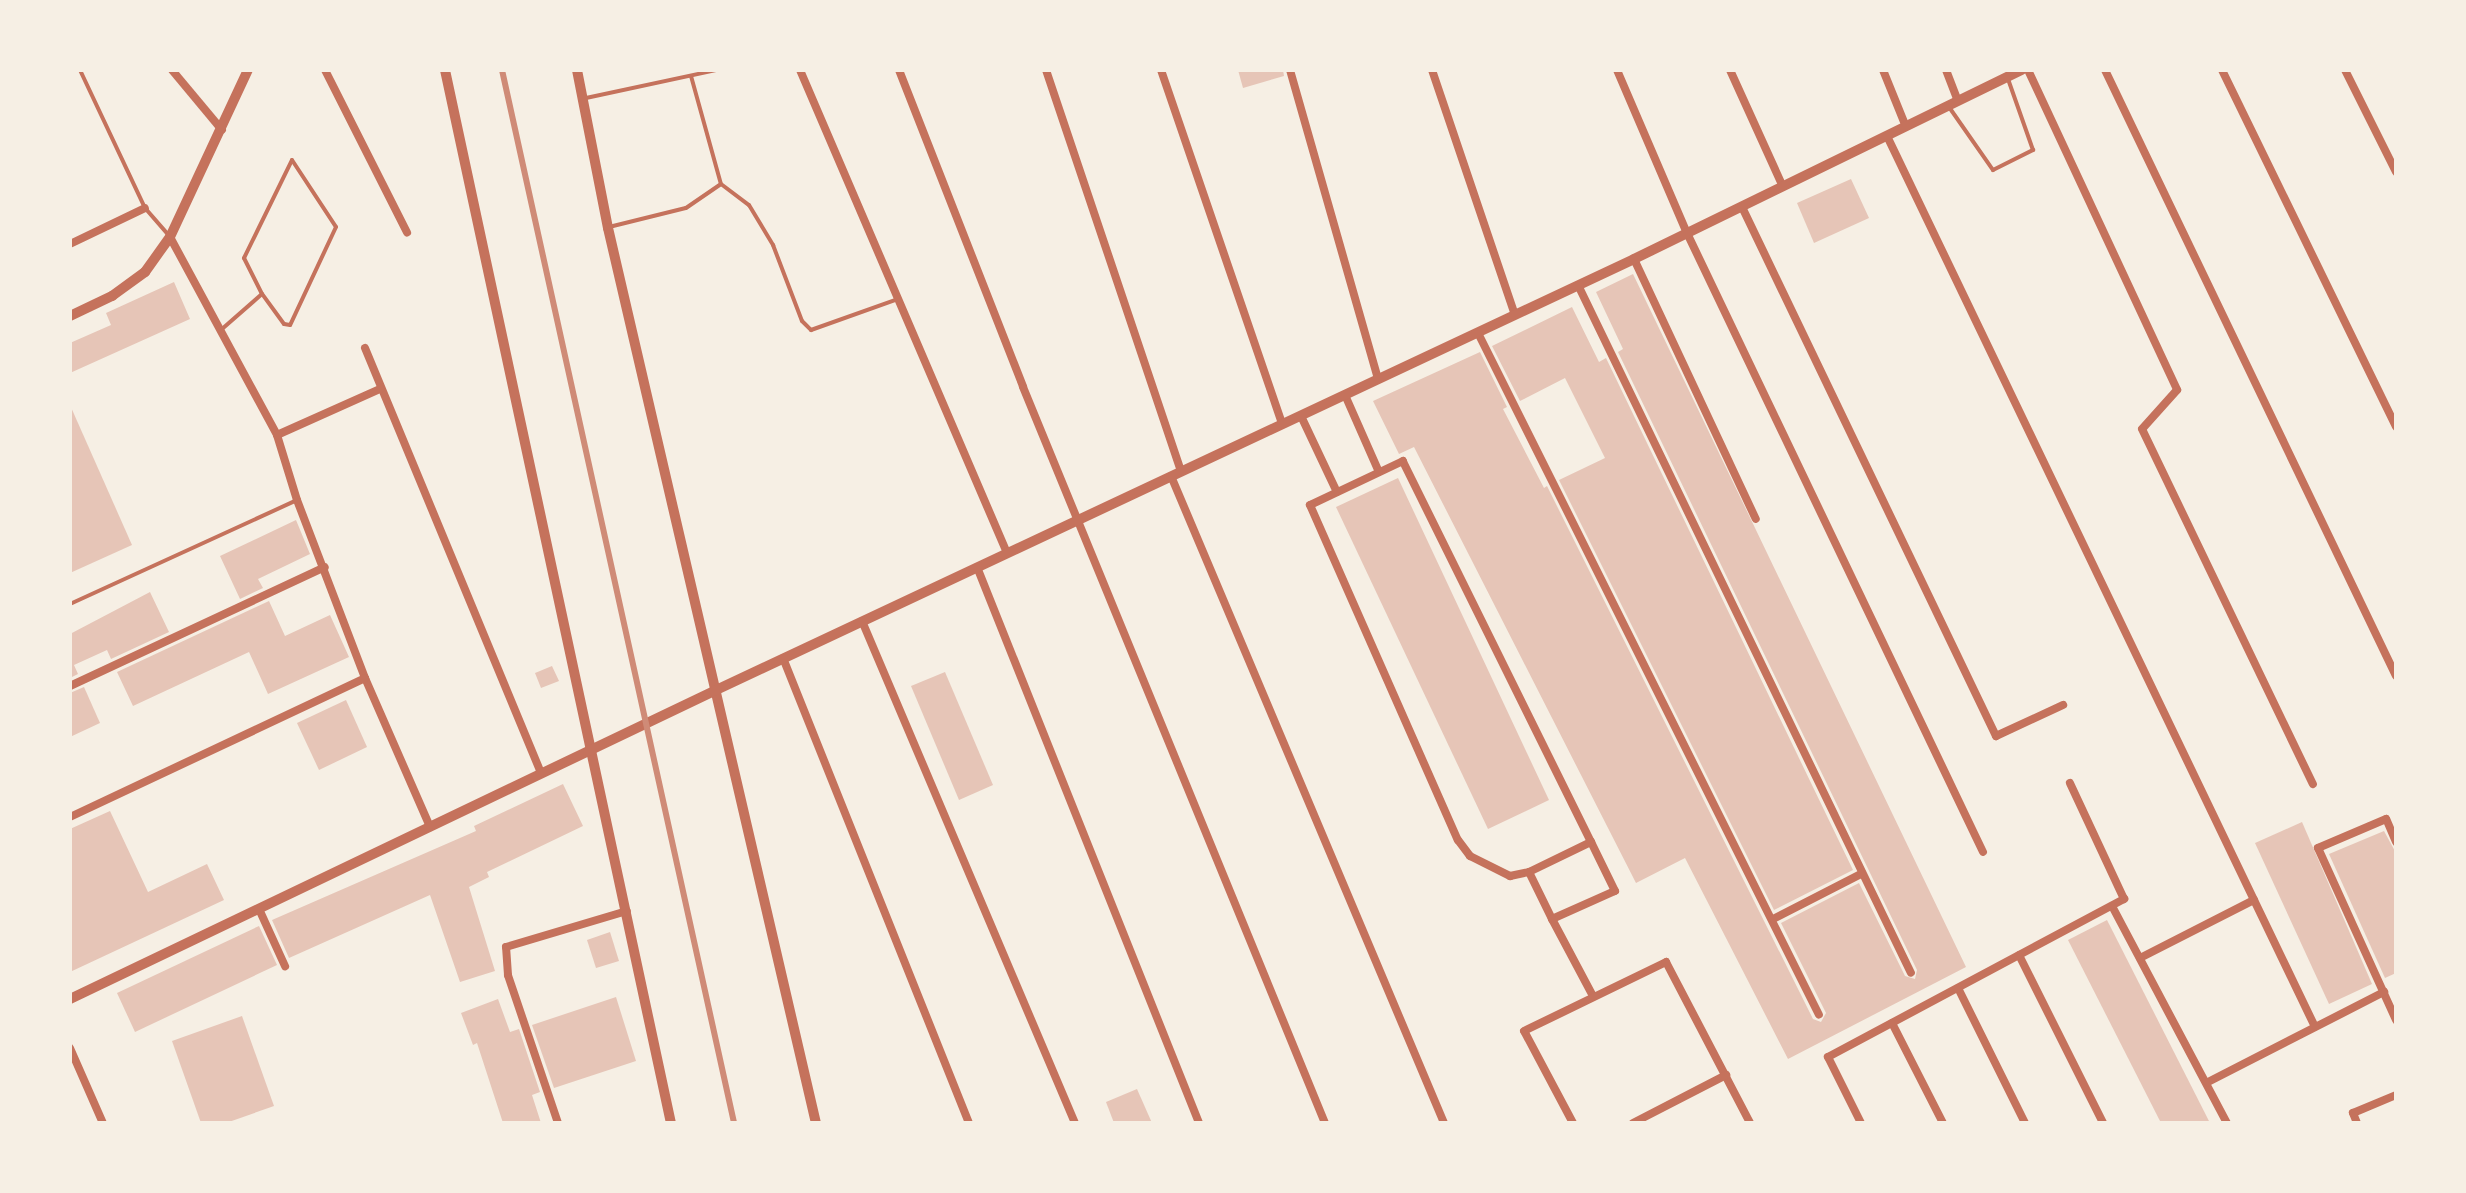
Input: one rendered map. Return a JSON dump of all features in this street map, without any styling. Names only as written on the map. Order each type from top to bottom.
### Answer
[{"type":"street","points":[[172,70],[222,130]]},
{"type":"street","points":[[70,316],[112,296],[145,272],[170,237],[248,70]]},
{"type":"street","points":[[325,70],[407,232]]},
{"type":"street","points":[[445,70],[671,1123]]},
{"type":"street","points":[[577,70],[608,228],[816,1123]]},
{"type":"street","points":[[800,70],[1007,553]]},
{"type":"street","points":[[899,70],[1078,520],[1325,1123]]},
{"type":"street","points":[[1046,70],[1176,474],[1444,1123]]},
{"type":"street","points":[[1161,70],[1282,424]]},
{"type":"street","points":[[1290,70],[1378,379]]},
{"type":"street","points":[[1432,70],[1515,315]]},
{"type":"street","points":[[1617,70],[1687,233],[1983,852]]},
{"type":"street","points":[[1730,70],[1783,187]]},
{"type":"street","points":[[1883,70],[1906,127]]},
{"type":"street","points":[[1946,70],[1953,103]]},
{"type":"street","points":[[70,999],[783,658],[1634,259],[2021,70]]},
{"type":"street","points":[[2028,70],[2177,390],[2142,429],[2313,784]]},
{"type":"street","points":[[2105,70],[2396,676]]},
{"type":"street","points":[[2222,70],[2396,427]]},
{"type":"street","points":[[2345,70],[2396,172]]},
{"type":"street","points":[[1887,136],[2315,1027]]},
{"type":"street","points":[[1742,207],[1996,736],[2063,705]]},
{"type":"street","points":[[70,244],[145,208]]},
{"type":"street","points":[[170,237],[277,435],[297,500],[365,678],[430,827]]},
{"type":"street","points":[[1634,259],[1756,519]]},
{"type":"street","points":[[1578,285],[1911,973]]},
{"type":"street","points":[[1478,333],[1819,1015]]},
{"type":"street","points":[[365,348],[541,773]]},
{"type":"street","points":[[277,435],[380,389]]},
{"type":"street","points":[[1345,395],[1379,472]]},
{"type":"street","points":[[1301,416],[1337,492]]},
{"type":"street","points":[[1552,919],[1615,891],[1591,842],[1403,461],[1310,505],[1458,840],[1470,856],[1510,876],[1529,872],[1591,842]]},
{"type":"street","points":[[70,686],[325,567]]},
{"type":"street","points":[[977,567],[1199,1123]]},
{"type":"street","points":[[862,621],[1075,1123]]},
{"type":"street","points":[[783,658],[969,1123]]},
{"type":"street","points":[[70,817],[365,678]]},
{"type":"street","points":[[1861,1123],[1828,1057],[2124,899],[2070,783]]},
{"type":"street","points":[[2396,842],[2386,819],[2318,848],[2396,1020]]},
{"type":"street","points":[[1529,872],[1593,996]]},
{"type":"street","points":[[1773,919],[1861,874]]},
{"type":"street","points":[[2140,958],[2254,900]]},
{"type":"street","points":[[2112,906],[2208,1082],[2227,1123]]},
{"type":"street","points":[[259,909],[285,966]]},
{"type":"street","points":[[558,1123],[508,975],[506,947],[627,911]]},
{"type":"street","points":[[2019,955],[2103,1123]]},
{"type":"street","points":[[1573,1123],[1524,1031],[1666,962],[1750,1123]]},
{"type":"street","points":[[1958,988],[2025,1123]]},
{"type":"street","points":[[2208,1082],[2384,992]]},
{"type":"street","points":[[1892,1023],[1943,1123]]},
{"type":"street","points":[[70,1048],[103,1123]]},
{"type":"street","points":[[1633,1123],[1726,1075]]},
{"type":"street","points":[[2357,1123],[2353,1113],[2396,1095]]},
{"type":"lane","points":[[80,70],[145,208],[170,237]]},
{"type":"lane","points":[[583,99],[717,70]]},
{"type":"lane","points":[[691,76],[721,184],[749,205],[773,245],[802,321],[811,330],[898,299]]},
{"type":"lane","points":[[1953,103],[1993,170],[2033,150],[2008,77]]},
{"type":"lane","points":[[292,160],[336,227],[290,325],[284,324],[262,294],[244,258],[292,160]]},
{"type":"lane","points":[[608,228],[686,208],[721,184]]},
{"type":"lane","points":[[222,329],[262,294]]},
{"type":"lane","points":[[70,604],[297,500]]},
{"type":"building","points":[[1238,70],[1283,70],[1284,76],[1243,88]]},
{"type":"building","points":[[1851,179],[1869,218],[1814,243],[1797,203]]},
{"type":"building","points":[[1633,274],[1966,967],[1788,1059],[1685,858],[1636,883],[1414,447],[1399,454],[1373,401],[1480,352],[1507,407],[1503,409],[1544,488],[1547,486],[1813,1019],[1821,1022],[1826,1013],[1781,923],[1859,883],[1905,976],[1915,979],[1917,970],[1618,352],[1623,349],[1596,292]]},
{"type":"building","points":[[174,282],[190,319],[70,373],[70,343],[111,325],[106,313]]},
{"type":"building","points":[[1572,307],[1599,362],[1606,358],[1853,870],[1774,910],[1559,480],[1605,458],[1565,378],[1520,401],[1492,346]]},
{"type":"building","points":[[70,405],[132,545],[70,573]]},
{"type":"building","points":[[1398,478],[1549,800],[1488,829],[1336,507]]},
{"type":"building","points":[[296,520],[310,554],[258,579],[263,588],[240,599],[220,556]]},
{"type":"building","points":[[150,592],[169,632],[111,659],[107,650],[74,665],[78,674],[70,678],[70,634]]},
{"type":"building","points":[[269,601],[285,636],[330,615],[349,657],[268,694],[249,652],[133,706],[117,672]]},
{"type":"building","points":[[552,666],[559,681],[541,688],[535,673]]},
{"type":"building","points":[[945,672],[993,785],[959,800],[911,686]]},
{"type":"building","points":[[84,687],[100,723],[70,737],[70,693]]},
{"type":"building","points":[[346,700],[367,747],[319,770],[297,723]]},
{"type":"building","points":[[563,784],[583,826],[487,872],[489,877],[469,887],[495,971],[460,982],[430,895],[289,958],[272,920],[476,831],[474,826]]},
{"type":"building","points":[[110,811],[148,892],[207,864],[224,900],[70,972],[70,829]]},
{"type":"building","points":[[2302,822],[2372,984],[2329,1004],[2255,843]]},
{"type":"building","points":[[2384,831],[2396,853],[2396,973],[2385,978],[2329,854]]},
{"type":"building","points":[[2107,920],[2210,1123],[2161,1123],[2068,940]]},
{"type":"building","points":[[259,926],[277,965],[135,1032],[117,993]]},
{"type":"building","points":[[610,932],[619,961],[596,968],[587,940]]},
{"type":"building","points":[[616,997],[636,1061],[554,1088],[532,1025]]},
{"type":"building","points":[[498,999],[510,1032],[519,1029],[540,1092],[532,1095],[541,1123],[503,1123],[477,1043],[473,1045],[461,1013]]},
{"type":"building","points":[[242,1016],[274,1106],[226,1123],[201,1123],[172,1041]]},
{"type":"building","points":[[1137,1089],[1152,1123],[1114,1123],[1106,1102]]},
{"type":"railway","points":[[502,70],[734,1123]]}]
